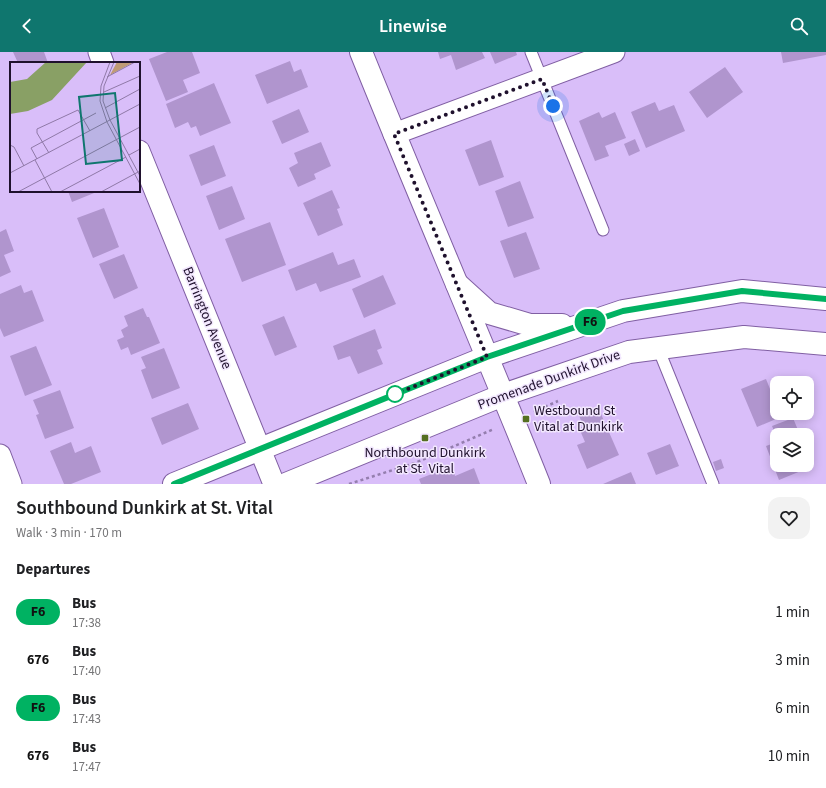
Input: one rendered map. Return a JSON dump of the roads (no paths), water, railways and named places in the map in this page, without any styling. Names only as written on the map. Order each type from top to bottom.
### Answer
[{"type":"main road","points":[[361,52],[514,420],[539,484]]},
{"type":"main road","points":[[457,284],[489,313],[530,325],[582,325]]},
{"type":"main road","points":[[174,484],[487,357],[623,311],[742,291],[826,299]]},
{"type":"main road","name":"Promenade Dunkirk Drive","points":[[286,484],[503,395],[628,352],[744,337],[826,344]]},
{"type":"street","points":[[99,52],[103,62]]},
{"type":"street","points":[[394,134],[614,52]]},
{"type":"street","name":"Barrington Avenue","points":[[140,153],[274,484]]},
{"type":"street","points":[[0,455],[11,484]]},
{"type":"lane","points":[[531,52],[603,230]]},
{"type":"lane","points":[[658,348],[713,484]]},
{"type":"place","name":"Westbound St Vital at Dunkirk","points":[[526,419]]},
{"type":"place","name":"Northbound Dunkirk at St. Vital","points":[[425,438]]}]
